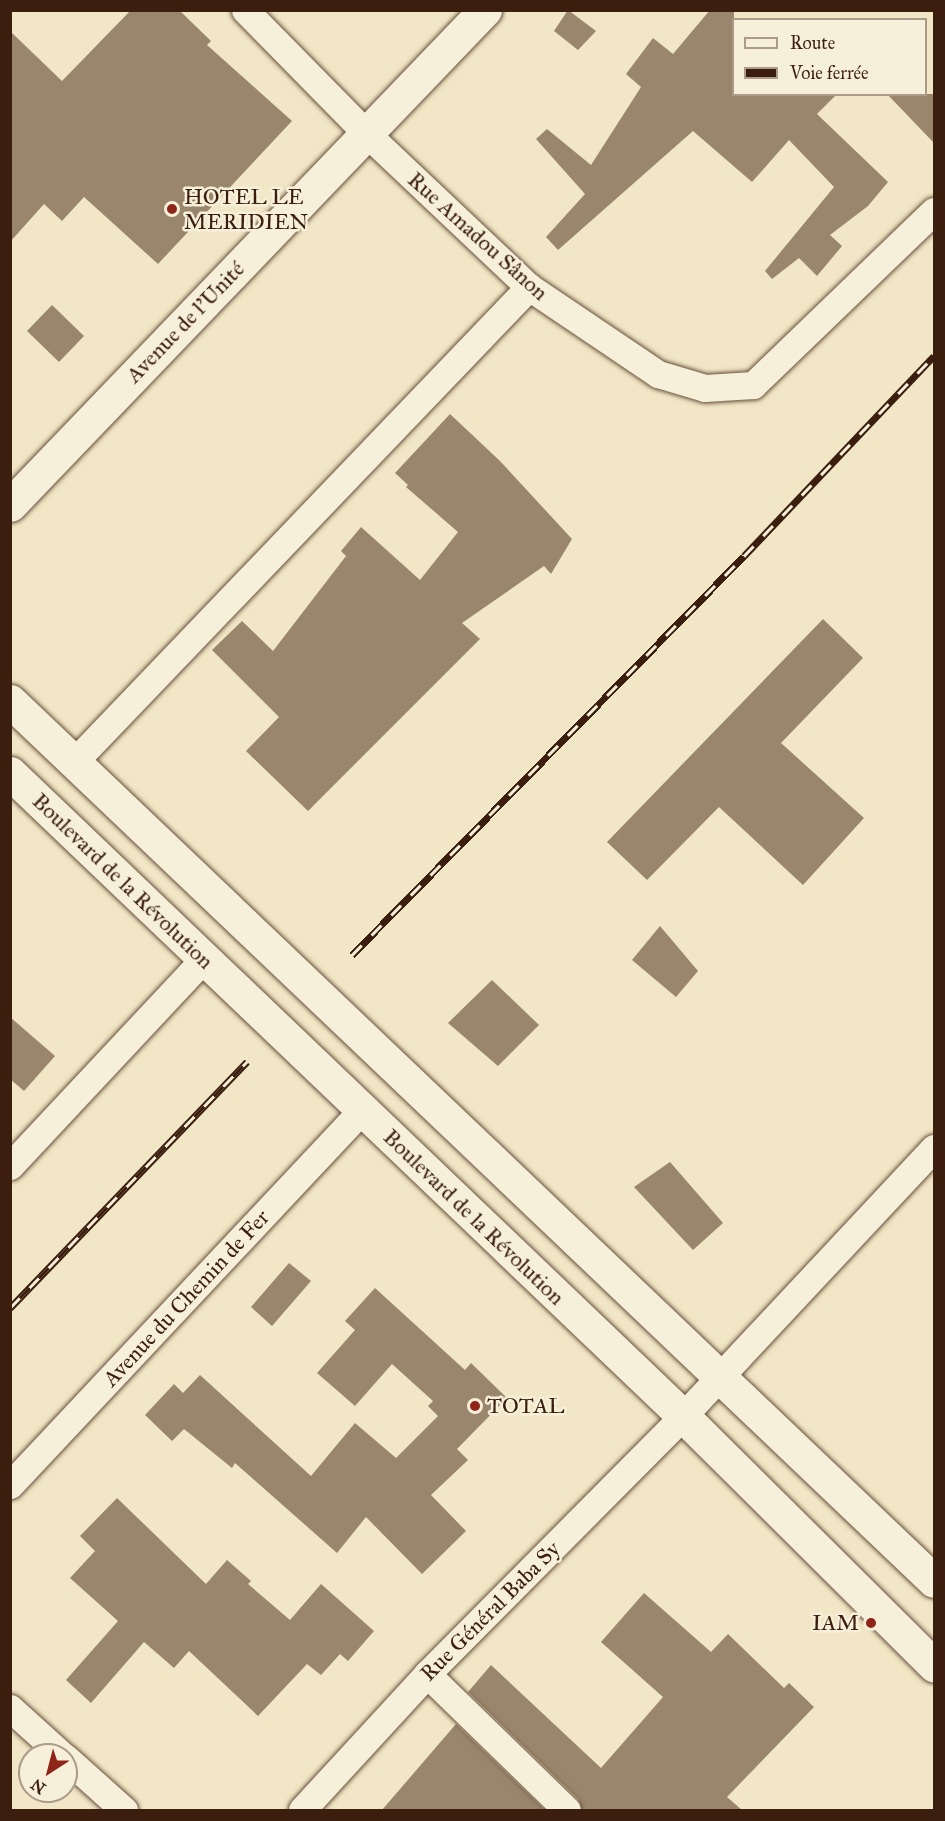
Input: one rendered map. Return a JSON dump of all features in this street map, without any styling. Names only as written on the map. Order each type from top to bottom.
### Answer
[{"type":"main road","name":"Avenue de l'Unité","points":[[10,505],[486,10]]},
{"type":"main road","points":[[10,701],[719,1379],[934,1581]]},
{"type":"main road","name":"Boulevard de la Révolution","points":[[10,773],[683,1416],[934,1665]]},
{"type":"street","name":"Rue Amadou Sânon","points":[[245,10],[366,133],[529,287],[658,374],[705,388],[753,385],[934,211]]},
{"type":"street","points":[[74,762],[529,287]]},
{"type":"street","points":[[10,1166],[204,959]]},
{"type":"street","name":"Avenue du Chemin de Fer","points":[[10,1485],[362,1110]]},
{"type":"street","name":"Rue Général Baba Sy","points":[[302,1810],[427,1674],[719,1379],[934,1148]]},
{"type":"street","points":[[427,1674],[567,1810]]},
{"type":"street","points":[[10,1708],[49,1743]]},
{"type":"street","points":[[78,1769],[124,1810]]},
{"type":"building","points":[[131,10],[179,10],[211,41],[207,45],[292,121],[158,264],[84,197],[62,221],[44,204],[10,242],[10,31],[62,81]]},
{"type":"building","points":[[568,10],[596,31],[578,50],[554,31]]},
{"type":"building","points":[[710,10],[734,10],[734,18],[732,18],[732,96],[835,96],[817,114],[888,182],[868,206],[830,235],[842,246],[817,276],[799,258],[772,279],[765,271],[834,187],[789,140],[752,182],[693,131],[558,250],[546,237],[585,194],[536,139],[547,129],[591,165],[641,87],[626,74],[653,38],[673,54]]},
{"type":"building","points":[[934,94],[934,143],[889,96]]},
{"type":"building","points":[[52,305],[84,336],[59,362],[27,331]]},
{"type":"building","points":[[450,414],[500,461],[572,539],[551,574],[544,566],[462,623],[480,639],[308,811],[246,751],[279,717],[212,650],[242,621],[273,651],[346,556],[341,551],[361,527],[420,580],[458,532],[406,487],[408,485],[395,473]]},
{"type":"building","points":[[823,619],[863,658],[781,743],[864,818],[803,885],[719,807],[647,880],[607,842]]},
{"type":"building","points":[[660,926],[698,971],[676,997],[632,960]]},
{"type":"building","points":[[492,980],[539,1025],[498,1066],[448,1023]]},
{"type":"building","points":[[10,1017],[55,1056],[24,1091],[10,1079]]},
{"type":"building","points":[[670,1162],[723,1223],[693,1250],[634,1187]]},
{"type":"building","points":[[289,1263],[311,1281],[272,1326],[251,1307]]},
{"type":"building","points":[[375,1288],[465,1370],[471,1363],[507,1398],[457,1449],[468,1460],[431,1495],[466,1531],[422,1574],[366,1517],[337,1553],[235,1463],[232,1468],[184,1429],[172,1441],[145,1415],[174,1384],[183,1393],[200,1375],[311,1476],[355,1423],[396,1458],[438,1416],[428,1406],[433,1401],[392,1364],[355,1406],[317,1373],[355,1330],[345,1321]]},
{"type":"building","points":[[117,1498],[206,1584],[227,1560],[251,1581],[248,1584],[290,1620],[321,1584],[374,1631],[348,1661],[340,1654],[321,1675],[307,1664],[258,1716],[189,1651],[174,1668],[144,1642],[91,1703],[66,1680],[118,1621],[70,1578],[95,1551],[80,1536]]},
{"type":"building","points":[[644,1593],[711,1652],[728,1634],[784,1688],[789,1683],[814,1707],[727,1797],[742,1810],[582,1810],[578,1799],[468,1692],[491,1665],[601,1768],[663,1697],[601,1642]]},
{"type":"building","points":[[456,1724],[545,1810],[382,1810]]},
{"type":"railway","points":[[352,955],[744,556],[934,356]]},
{"type":"railway","points":[[10,1308],[247,1062]]},
{"type":"place","name":"HOTEL LE MERIDIEN","points":[[172,209]]},
{"type":"place","name":"TOTAL","points":[[475,1406]]},
{"type":"place","name":"IAM","points":[[871,1623]]}]
